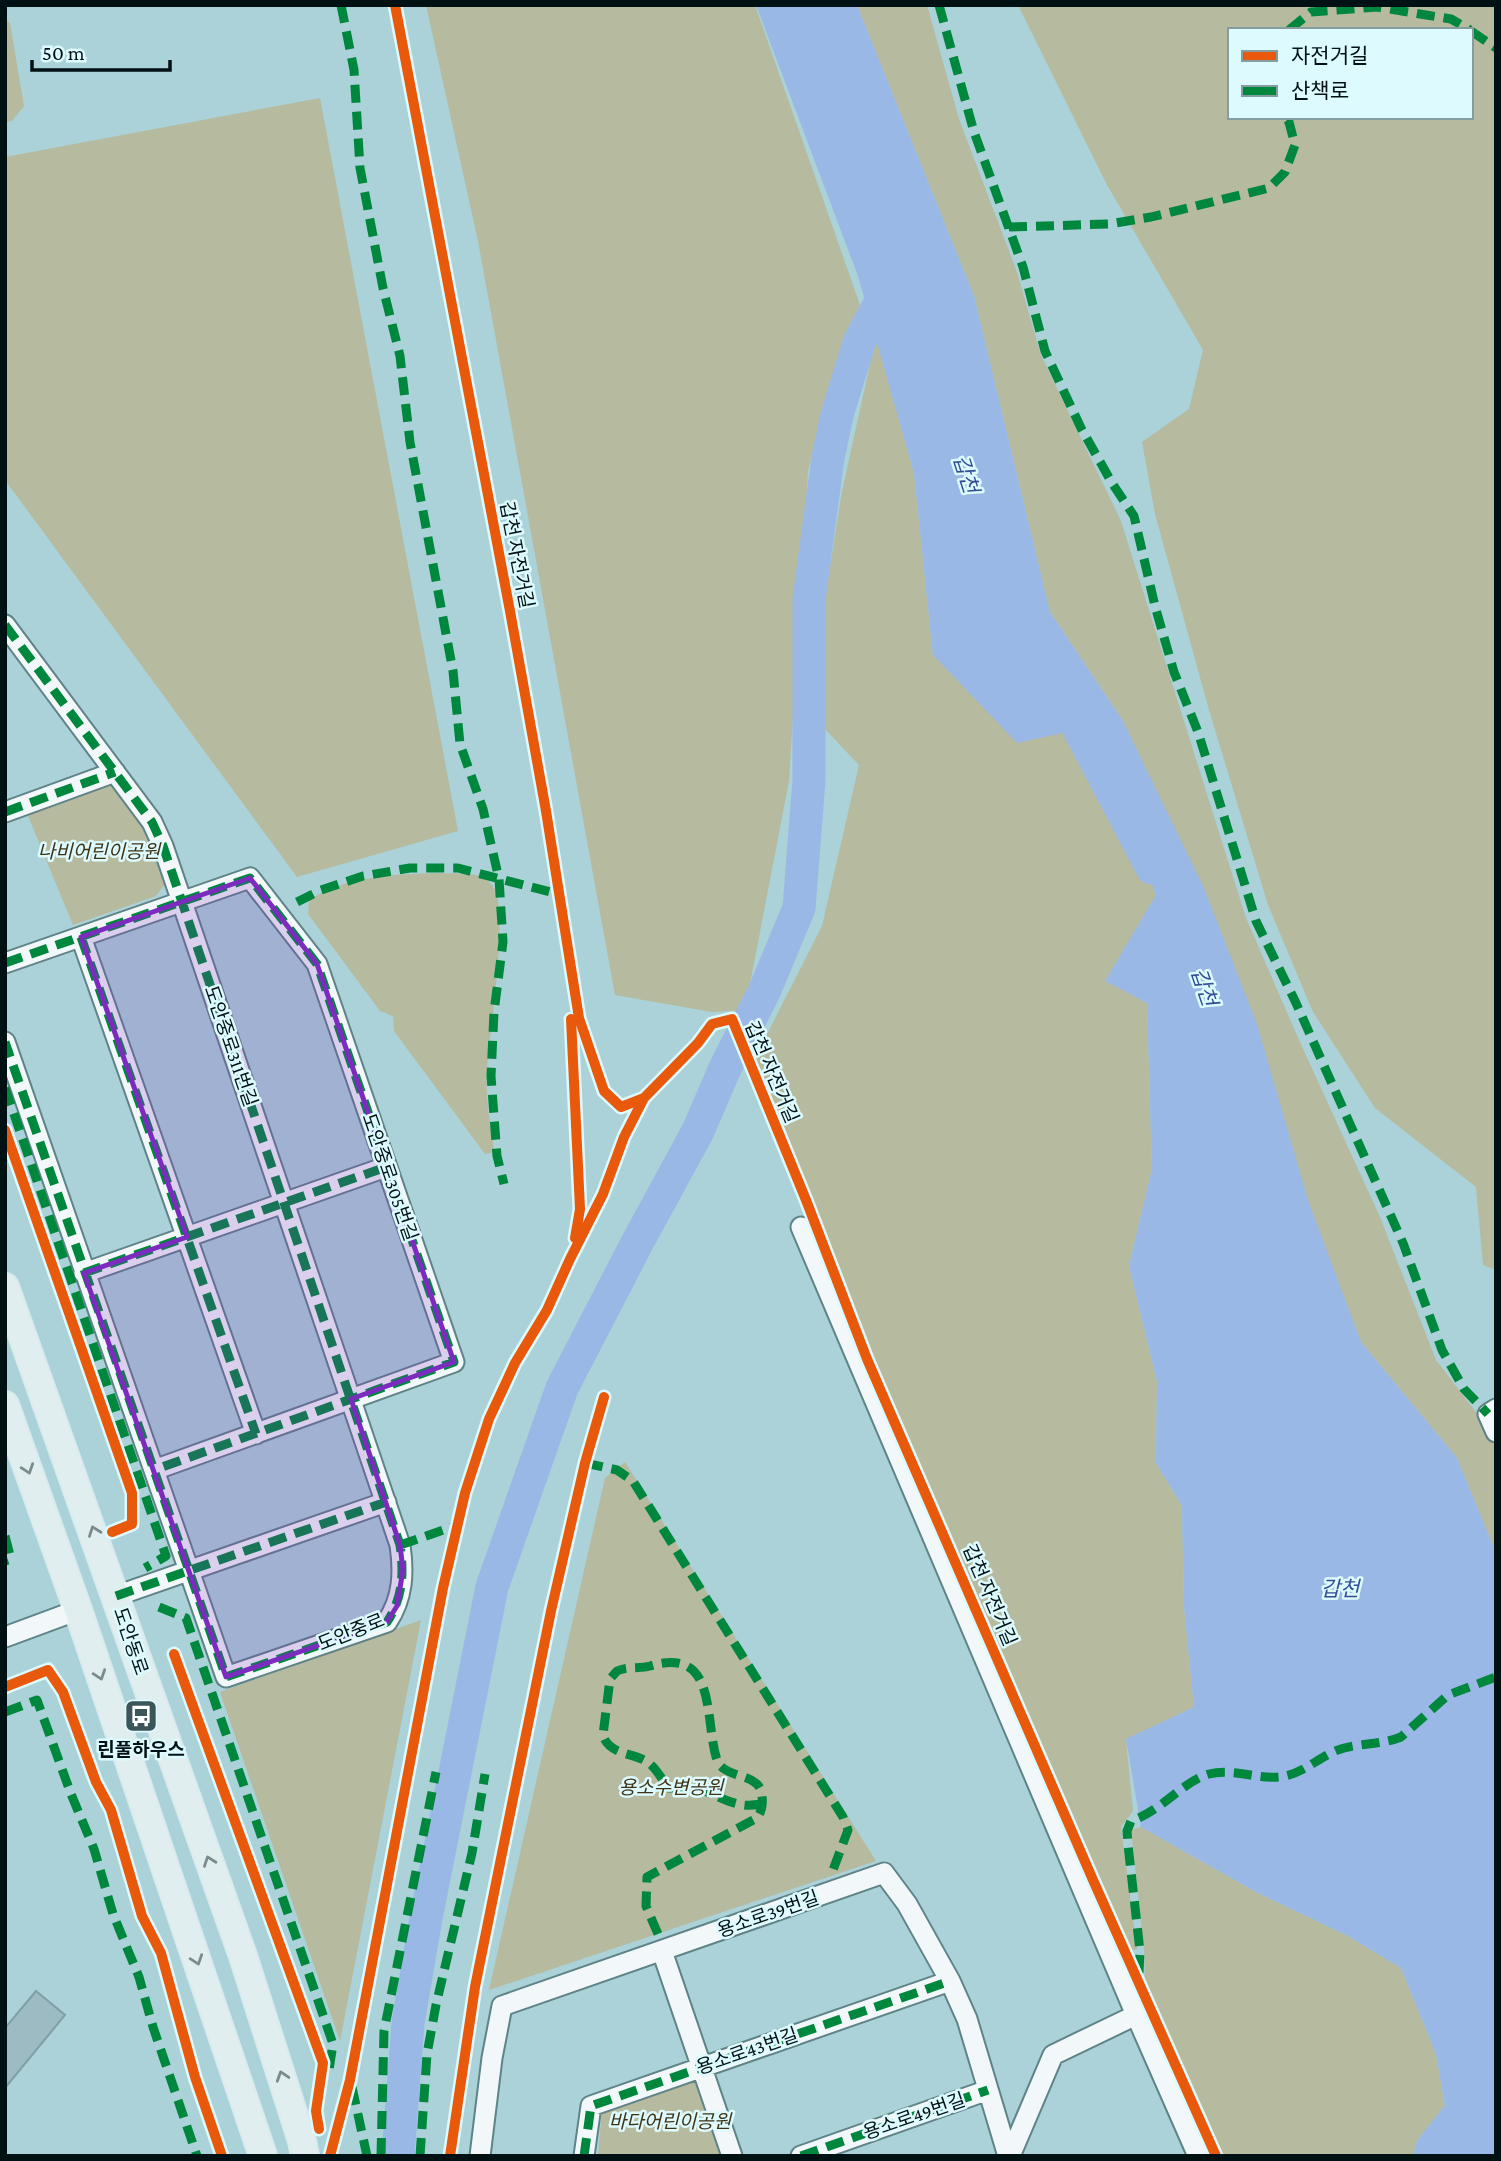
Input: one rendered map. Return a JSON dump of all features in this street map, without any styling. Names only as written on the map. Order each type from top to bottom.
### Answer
[{"type":"main road","name":"도안동로","points":[[5,1287],[243,1956],[305,2156]]},
{"type":"main road","name":"도안동로","points":[[5,1405],[78,1610],[263,2156]]},
{"type":"main road","points":[[78,1610],[116,1596]]},
{"type":"street","name":"도안중로311번길","points":[[5,625],[152,822],[386,1502]]},
{"type":"street","points":[[5,812],[115,772]]},
{"type":"street","name":"도안중로305번길","points":[[154,1470],[454,1362],[317,964],[250,878],[181,902]]},
{"type":"street","points":[[5,963],[181,902]]},
{"type":"street","points":[[81,937],[256,1434]]},
{"type":"street","points":[[5,1042],[189,1571]]},
{"type":"street","points":[[85,1273],[386,1167]]},
{"type":"street","points":[[802,1227],[1198,2156]]},
{"type":"street","points":[[1492,1411],[1496,1432]]},
{"type":"street","points":[[116,1596],[386,1502]]},
{"type":"street","name":"도안중로","points":[[189,1571],[226,1677],[387,1622],[397,1606],[403,1570],[400,1545],[386,1502]]},
{"type":"street","points":[[5,1637],[78,1610]]},
{"type":"street","name":"용소로39번길","points":[[480,2156],[492,2058],[502,2006],[884,1873],[907,1904],[950,1981],[967,2020],[1009,2156]]},
{"type":"street","points":[[662,1951],[732,2156]]},
{"type":"street","name":"용소로43번길","points":[[584,2156],[591,2106],[950,1981]]},
{"type":"street","points":[[1009,2156],[1053,2055],[1136,2015]]},
{"type":"street","name":"용소로49번길","points":[[801,2156],[988,2091]]},
{"type":"highlighted area","points":[[250,878],[317,964],[454,1362],[351,1399],[400,1545],[403,1570],[397,1606],[387,1622],[226,1677],[84,1273],[187,1237],[81,937]]},
{"type":"green space","points":[[426,5],[755,5],[860,305],[843,339],[808,471],[789,781],[745,1010],[712,1012],[615,995],[478,241]]},
{"type":"green space","points":[[857,5],[927,5],[959,119],[1017,272],[1041,355],[1121,521],[1246,918],[1380,1217],[1436,1360],[1485,1424],[1496,1449],[1496,1553],[1457,1458],[1361,1342],[1123,721],[1050,612],[974,296]]},
{"type":"green space","points":[[1018,5],[1496,5],[1496,1270],[1483,1265],[1476,1187],[1375,1108],[1313,1012],[1268,905],[1209,710],[1155,514],[1142,442],[1189,409],[1203,350],[1106,183]]},
{"type":"green space","points":[[5,19],[10,23],[24,106],[12,121],[5,122]]},
{"type":"green space","points":[[320,98],[458,831],[297,877],[5,480],[5,157]]},
{"type":"green space","points":[[876,337],[914,473],[933,655],[1094,726],[1156,895],[1106,981],[1147,1003],[1152,1169],[1129,1266],[1157,1381],[1156,1463],[1182,1506],[1184,1606],[1194,1707],[1126,1740],[1133,1811],[1121,1827],[1137,1949],[1130,1951],[874,1363],[755,1058],[822,926],[859,765],[825,729],[818,643],[842,491]]},
{"type":"green space","name":"나비어린이공원","points":[[104,784],[127,799],[136,811],[151,841],[165,884],[156,896],[73,925],[26,811]]},
{"type":"green space","points":[[440,873],[470,874],[484,878],[494,888],[498,902],[499,947],[487,1079],[494,1149],[491,1153],[485,1154],[394,1031],[393,1016],[380,1011],[308,914],[309,900],[355,881]]},
{"type":"green space","name":"용소수변공원","points":[[625,1462],[876,1861],[489,1990],[605,1478]]},
{"type":"green space","points":[[421,1620],[340,2041],[220,1692]]},
{"type":"green space","points":[[1141,1827],[1256,1892],[1348,1936],[1401,1968],[1436,2054],[1445,2106],[1417,2141],[1413,2156],[1220,2156],[1145,1987],[1144,1948],[1131,1830]]},
{"type":"green space","name":"바다어린이공원","points":[[689,2078],[695,2082],[720,2156],[598,2156],[602,2110]]},
{"type":"water","name":"갑천","points":[[756,5],[857,5],[974,296],[1050,612],[1123,721],[1204,888],[1257,1024],[1308,1200],[1361,1342],[1457,1458],[1496,1553],[1496,2156],[1413,2156],[1417,2141],[1445,2105],[1436,2054],[1401,1968],[1348,1936],[1256,1892],[1141,1827],[1126,1739],[1194,1707],[1184,1606],[1182,1506],[1156,1463],[1157,1381],[1129,1266],[1152,1169],[1147,1003],[1105,981],[1156,895],[1094,726],[1017,743],[933,655],[914,473],[858,276]]},
{"type":"building","points":[[36,1991],[65,2015],[5,2088],[5,2028]]},
{"type":"waterway","points":[[398,2156],[408,2023],[426,1918],[492,1587],[562,1388],[698,1131],[726,1066],[764,992],[799,908],[809,780],[809,599],[828,458],[837,415],[860,340],[880,303],[900,289]]},
{"type":"waterway","name":"갑천","points":[[1058,689],[1152,868]]},
{"type":"marked path","points":[[341,5],[354,70],[360,168],[383,288],[400,356],[410,442],[453,671],[460,744],[483,809],[499,879],[503,942],[494,1012],[491,1076],[497,1156],[504,1184]]},
{"type":"marked path","points":[[939,5],[974,132],[1023,267],[1045,351],[1081,428],[1134,516],[1174,672],[1198,732],[1256,921],[1296,1003],[1403,1243],[1442,1350],[1464,1389],[1488,1414]]},
{"type":"marked path","points":[[1291,28],[1311,12],[1377,7],[1451,19],[1467,28]]},
{"type":"marked path","points":[[1473,32],[1496,48]]},
{"type":"marked path","points":[[1009,227],[1109,224],[1151,217],[1269,188],[1285,172],[1295,145],[1287,119]]},
{"type":"marked path","points":[[5,625],[152,822],[163,846],[400,1545],[401,1585],[387,1622],[226,1677],[5,1042]]},
{"type":"marked path","points":[[5,812],[115,772]]},
{"type":"marked path","points":[[297,902],[321,890],[363,876],[410,868],[458,868],[558,894]]},
{"type":"marked path","points":[[5,963],[250,878],[317,964],[454,1362],[154,1470]]},
{"type":"marked path","points":[[81,937],[256,1434]]},
{"type":"marked path","points":[[5,1088],[166,1556],[145,1568]]},
{"type":"marked path","points":[[84,1273],[386,1167]]},
{"type":"marked path","points":[[585,1463],[617,1470],[633,1481],[843,1817],[848,1830],[833,1870]]},
{"type":"marked path","points":[[116,1596],[386,1502]]},
{"type":"marked path","points":[[400,1545],[458,1525]]},
{"type":"marked path","points":[[5,1536],[11,1559],[5,1561]]},
{"type":"marked path","points":[[159,1607],[186,1618],[333,2044],[329,2070]]},
{"type":"marked path","points":[[658,1934],[646,1906],[647,1877],[757,1818],[762,1808],[762,1802],[762,1796],[756,1783],[730,1772],[718,1763],[705,1692],[698,1677],[688,1667],[672,1662],[625,1669],[617,1671],[610,1679],[603,1735],[610,1746],[646,1761],[669,1788],[698,1789],[738,1804],[755,1805],[763,1802]]},
{"type":"marked path","points":[[1139,1973],[1140,1951],[1127,1831],[1131,1821],[1209,1774],[1226,1772],[1270,1777],[1287,1776],[1341,1749],[1401,1737],[1448,1695],[1496,1677]]},
{"type":"marked path","points":[[5,1712],[37,1700],[94,1849],[113,1914],[139,1977],[197,2156]]},
{"type":"marked path","points":[[381,2156],[384,2031],[436,1772]]},
{"type":"marked path","points":[[420,2156],[427,2054],[472,1853],[485,1774]]},
{"type":"marked path","points":[[584,2156],[591,2106],[950,1981]]},
{"type":"marked path","points":[[352,2087],[367,2156]]},
{"type":"marked path","points":[[801,2156],[988,2090]]},
{"type":"cycle path","name":"갑천 자전거길","points":[[395,5],[510,611],[579,1018],[604,1091],[621,1107],[644,1098],[698,1043],[712,1024],[732,1019],[867,1359],[1216,2156]]},
{"type":"cycle path","points":[[571,1019],[580,1209],[575,1238]]},
{"type":"cycle path","points":[[330,2156],[350,2080],[443,1588],[465,1493],[489,1419],[515,1363],[547,1310],[603,1194],[624,1137],[644,1098]]},
{"type":"cycle path","points":[[5,1130],[132,1493],[132,1524],[112,1532]]},
{"type":"cycle path","points":[[450,2156],[475,1987],[551,1611],[585,1463],[604,1397]]},
{"type":"cycle path","points":[[174,1654],[323,2063],[316,2111],[319,2129]]},
{"type":"cycle path","points":[[5,1687],[48,1670],[63,1692],[96,1782],[111,1810],[142,1916],[161,1953],[195,2077],[222,2156]]},
{"type":"place","name":"린풀하우스","points":[[141,1716]]}]
